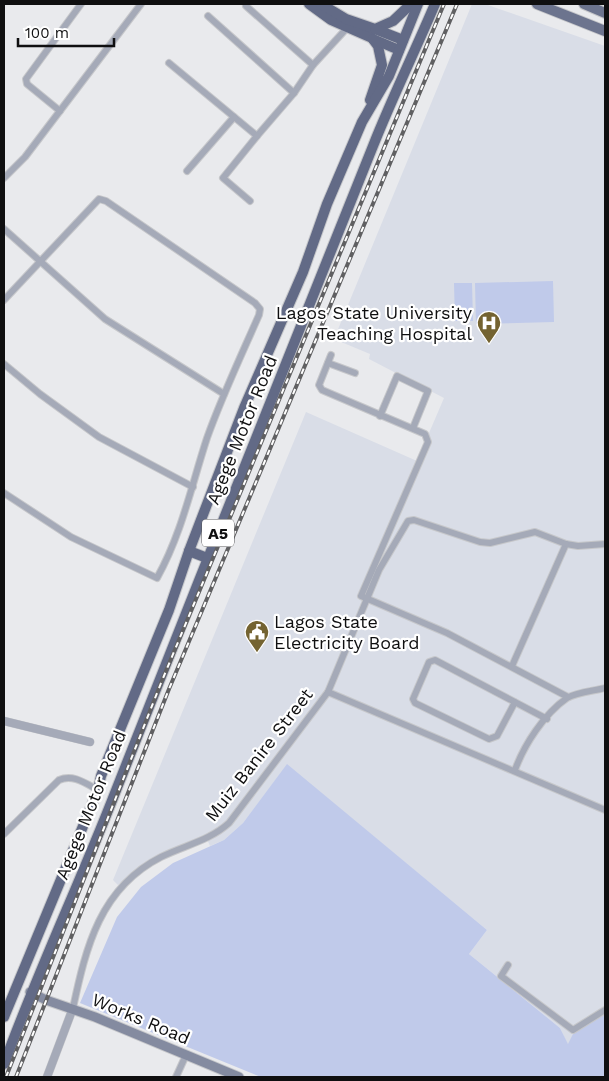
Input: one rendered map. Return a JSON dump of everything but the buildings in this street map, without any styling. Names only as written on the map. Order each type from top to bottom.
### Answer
[{"type":"highway","points":[[309,4],[347,28],[403,40]]},
{"type":"highway","points":[[321,4],[399,50]]},
{"type":"highway","points":[[373,34],[393,21],[410,4]]},
{"type":"highway","name":"Agege Motor Road","points":[[4,1017],[98,790],[101,776],[169,610],[189,551],[244,408],[303,272],[327,204],[362,122],[389,76],[418,4]]},
{"type":"highway","name":"Agege Motor Road","points":[[4,1064],[30,992],[113,799],[207,558],[321,282],[374,144],[435,4]]},
{"type":"highway","points":[[362,122],[382,64],[373,34]]},
{"type":"highway","points":[[189,551],[207,558]]},
{"type":"main road","points":[[537,4],[605,31]]},
{"type":"main road","points":[[584,4],[605,12]]},
{"type":"main road","name":"Works Road","points":[[30,992],[239,1077]]},
{"type":"street","points":[[60,110],[28,84],[26,79],[81,4]]},
{"type":"street","points":[[4,178],[25,157],[141,4]]},
{"type":"street","points":[[246,6],[313,65]]},
{"type":"street","points":[[208,16],[294,93]]},
{"type":"street","points":[[250,201],[223,178],[294,93],[313,65],[347,28]]},
{"type":"street","points":[[169,63],[257,136]]},
{"type":"street","points":[[188,171],[234,117]]},
{"type":"street","points":[[4,300],[99,199],[114,206],[255,303],[260,309],[260,315],[224,394],[207,440],[172,551],[157,578],[71,538],[4,493]]},
{"type":"street","points":[[4,229],[105,319],[224,394]]},
{"type":"street","points":[[330,355],[320,385],[322,390],[425,434],[428,442],[361,596],[447,633],[568,697]]},
{"type":"street","points":[[328,363],[355,373]]},
{"type":"street","points":[[4,364],[40,394],[99,437],[193,488]]},
{"type":"street","points":[[380,416],[397,376],[428,391],[412,428]]},
{"type":"street","name":"Muiz Banire Street","points":[[73,1008],[85,954],[111,898],[154,861],[212,836],[229,823],[328,692],[380,570],[408,521],[414,520],[480,542],[490,543],[535,532],[566,544]]},
{"type":"street","points":[[512,666],[566,544],[578,546],[605,544]]},
{"type":"street","points":[[515,702],[497,736],[489,739],[414,703],[413,698],[429,662],[435,660],[515,702],[547,720]]},
{"type":"street","points":[[515,770],[523,748],[568,697],[605,688]]},
{"type":"street","name":"Muiz Banire Street","points":[[328,692],[515,770],[605,810]]},
{"type":"street","points":[[4,721],[90,742]]},
{"type":"street","points":[[4,834],[59,780],[67,776],[98,790]]},
{"type":"street","points":[[508,965],[501,976],[573,1030],[605,1010]]},
{"type":"street","points":[[47,1077],[73,1008]]},
{"type":"street","points":[[176,1077],[186,1055]]},
{"type":"shaded area","points":[[472,4],[485,4],[605,46],[605,1010],[568,1045],[560,1028],[469,954],[487,930],[287,765],[243,823],[224,840],[210,846],[206,837],[176,847],[148,860],[118,885],[113,880],[306,412],[417,461],[444,398],[369,359],[370,354],[334,339]]},
{"type":"shaded area","points":[[553,281],[554,322],[476,324],[475,283]]},
{"type":"shaded area","points":[[454,283],[472,283],[473,321],[455,321]]},
{"type":"shaded area","points":[[287,764],[487,930],[469,954],[560,1028],[568,1044],[577,1026],[605,1010],[605,1077],[261,1077],[80,1003],[117,917],[141,887],[173,863],[224,840],[243,823]]},
{"type":"railway","points":[[6,1077],[161,683],[444,4]]},
{"type":"railway","points":[[16,1077],[169,689],[457,4]]},
{"type":"place","name":"Lagos State University Teaching Hospital","points":[[489,344]]},
{"type":"place","name":"Lagos State Electricity Board","points":[[257,653]]}]
